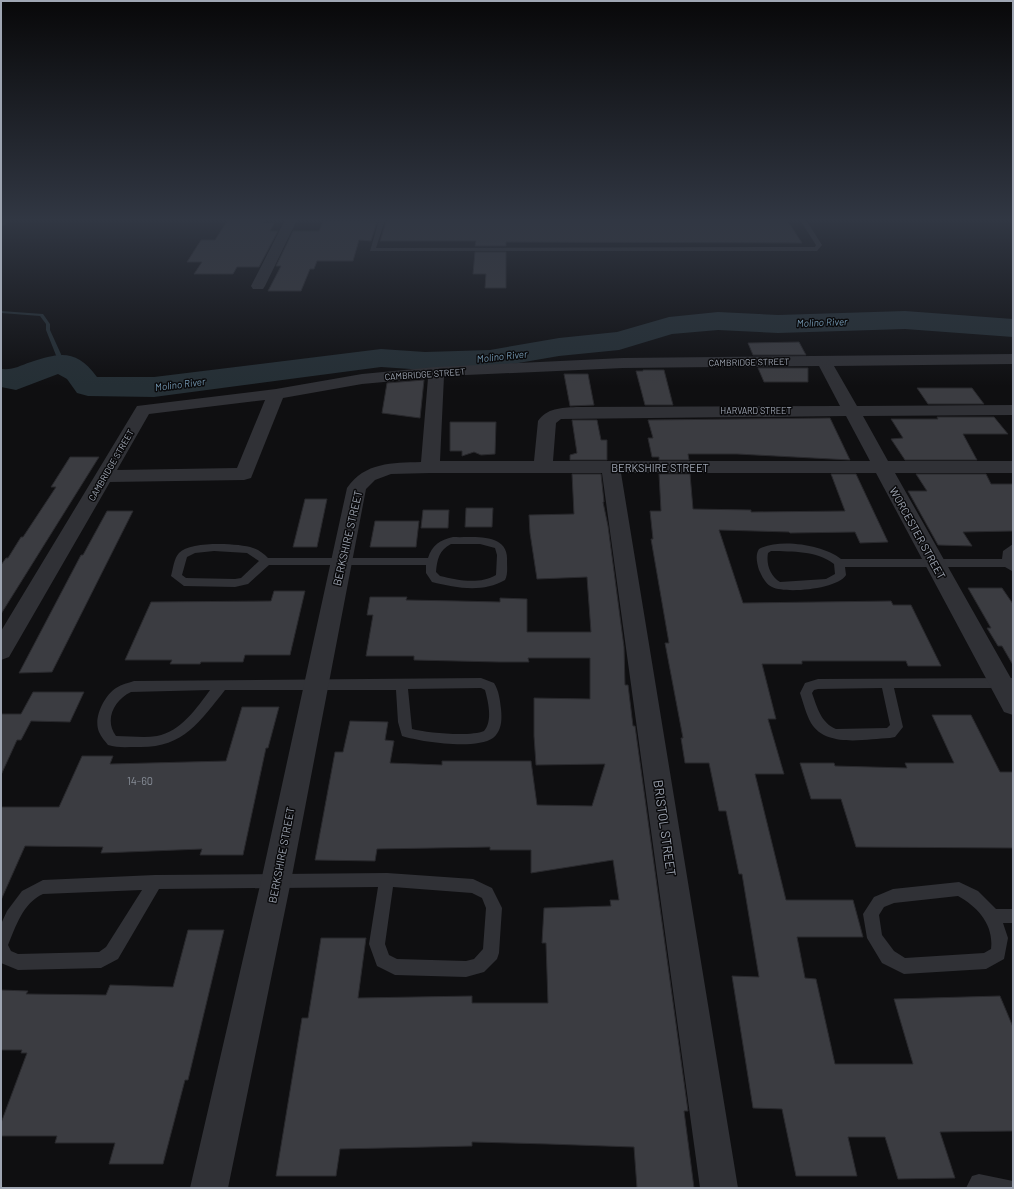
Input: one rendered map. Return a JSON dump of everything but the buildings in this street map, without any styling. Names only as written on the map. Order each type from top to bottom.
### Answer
[{"type":"street","points":[[258,286],[263,275]]},
{"type":"street","name":"CAMBRIDGE STREET","points":[[1,651],[143,410],[276,394],[362,379],[436,372],[623,363],[1013,359]]},
{"type":"street","name":"WORCESTER STREET","points":[[824,361],[935,563],[1007,683],[1013,705]]},
{"type":"street","points":[[430,467],[436,372]]},
{"type":"street","points":[[104,476],[244,474],[276,394]]},
{"type":"street","name":"HARVARD STREET","points":[[543,466],[547,421],[556,414],[576,412],[1013,410]]},
{"type":"street","name":"BERKSHIRE STREET","points":[[209,1188],[276,881],[315,684],[357,488],[368,476],[389,469],[430,467],[1013,467]]},
{"type":"street","name":"BRISTOL STREET","points":[[611,467],[719,1188]]},
{"type":"lane","points":[[453,540],[492,542],[498,544],[502,549],[500,577],[494,583],[484,584],[436,580],[431,573],[432,562],[438,546],[444,542],[453,540]]},
{"type":"lane","points":[[839,563],[841,575],[833,581],[783,587],[774,585],[767,579],[761,557],[763,551],[769,548],[817,550],[832,556],[839,563],[935,563],[1011,566],[1007,553],[1013,547]]},
{"type":"lane","points":[[266,561],[244,580],[235,583],[184,582],[176,576],[184,554],[190,550],[242,548],[250,550],[266,561],[432,562]]},
{"type":"lane","points":[[222,686],[189,724],[175,735],[160,741],[113,741],[105,731],[103,719],[114,696],[123,688],[134,686],[315,684],[402,686],[481,683],[490,686],[494,696],[496,724],[489,735],[479,738],[420,737],[414,735],[407,732],[404,722],[402,686]]},
{"type":"lane","points":[[887,684],[897,727],[890,733],[835,734],[825,730],[816,720],[806,693],[810,686],[818,684],[1007,683]]},
{"type":"lane","points":[[1,942],[20,901],[32,890],[43,887],[155,882],[387,880],[473,886],[487,893],[494,908],[491,953],[478,966],[466,969],[395,967],[383,960],[377,944],[387,880]]},
{"type":"lane","points":[[1,947],[5,957],[18,962],[101,960],[112,953],[155,882]]},
{"type":"lane","points":[[993,916],[1000,938],[998,953],[986,961],[904,966],[888,956],[875,938],[871,914],[880,902],[893,896],[959,889],[973,896],[993,916],[1013,916]]},
{"type":"lane","points":[[976,1188],[979,1183],[1008,1188]]},
{"type":"waterway","points":[[1,312],[41,315],[48,324],[48,330],[62,363]]},
{"type":"waterway","name":"Molino River","points":[[1,378],[16,380],[41,369],[62,363],[78,372],[88,386],[154,387],[381,358],[425,361],[490,359],[559,347],[619,341],[669,326],[718,321],[778,324],[905,320],[1013,328]]}]
